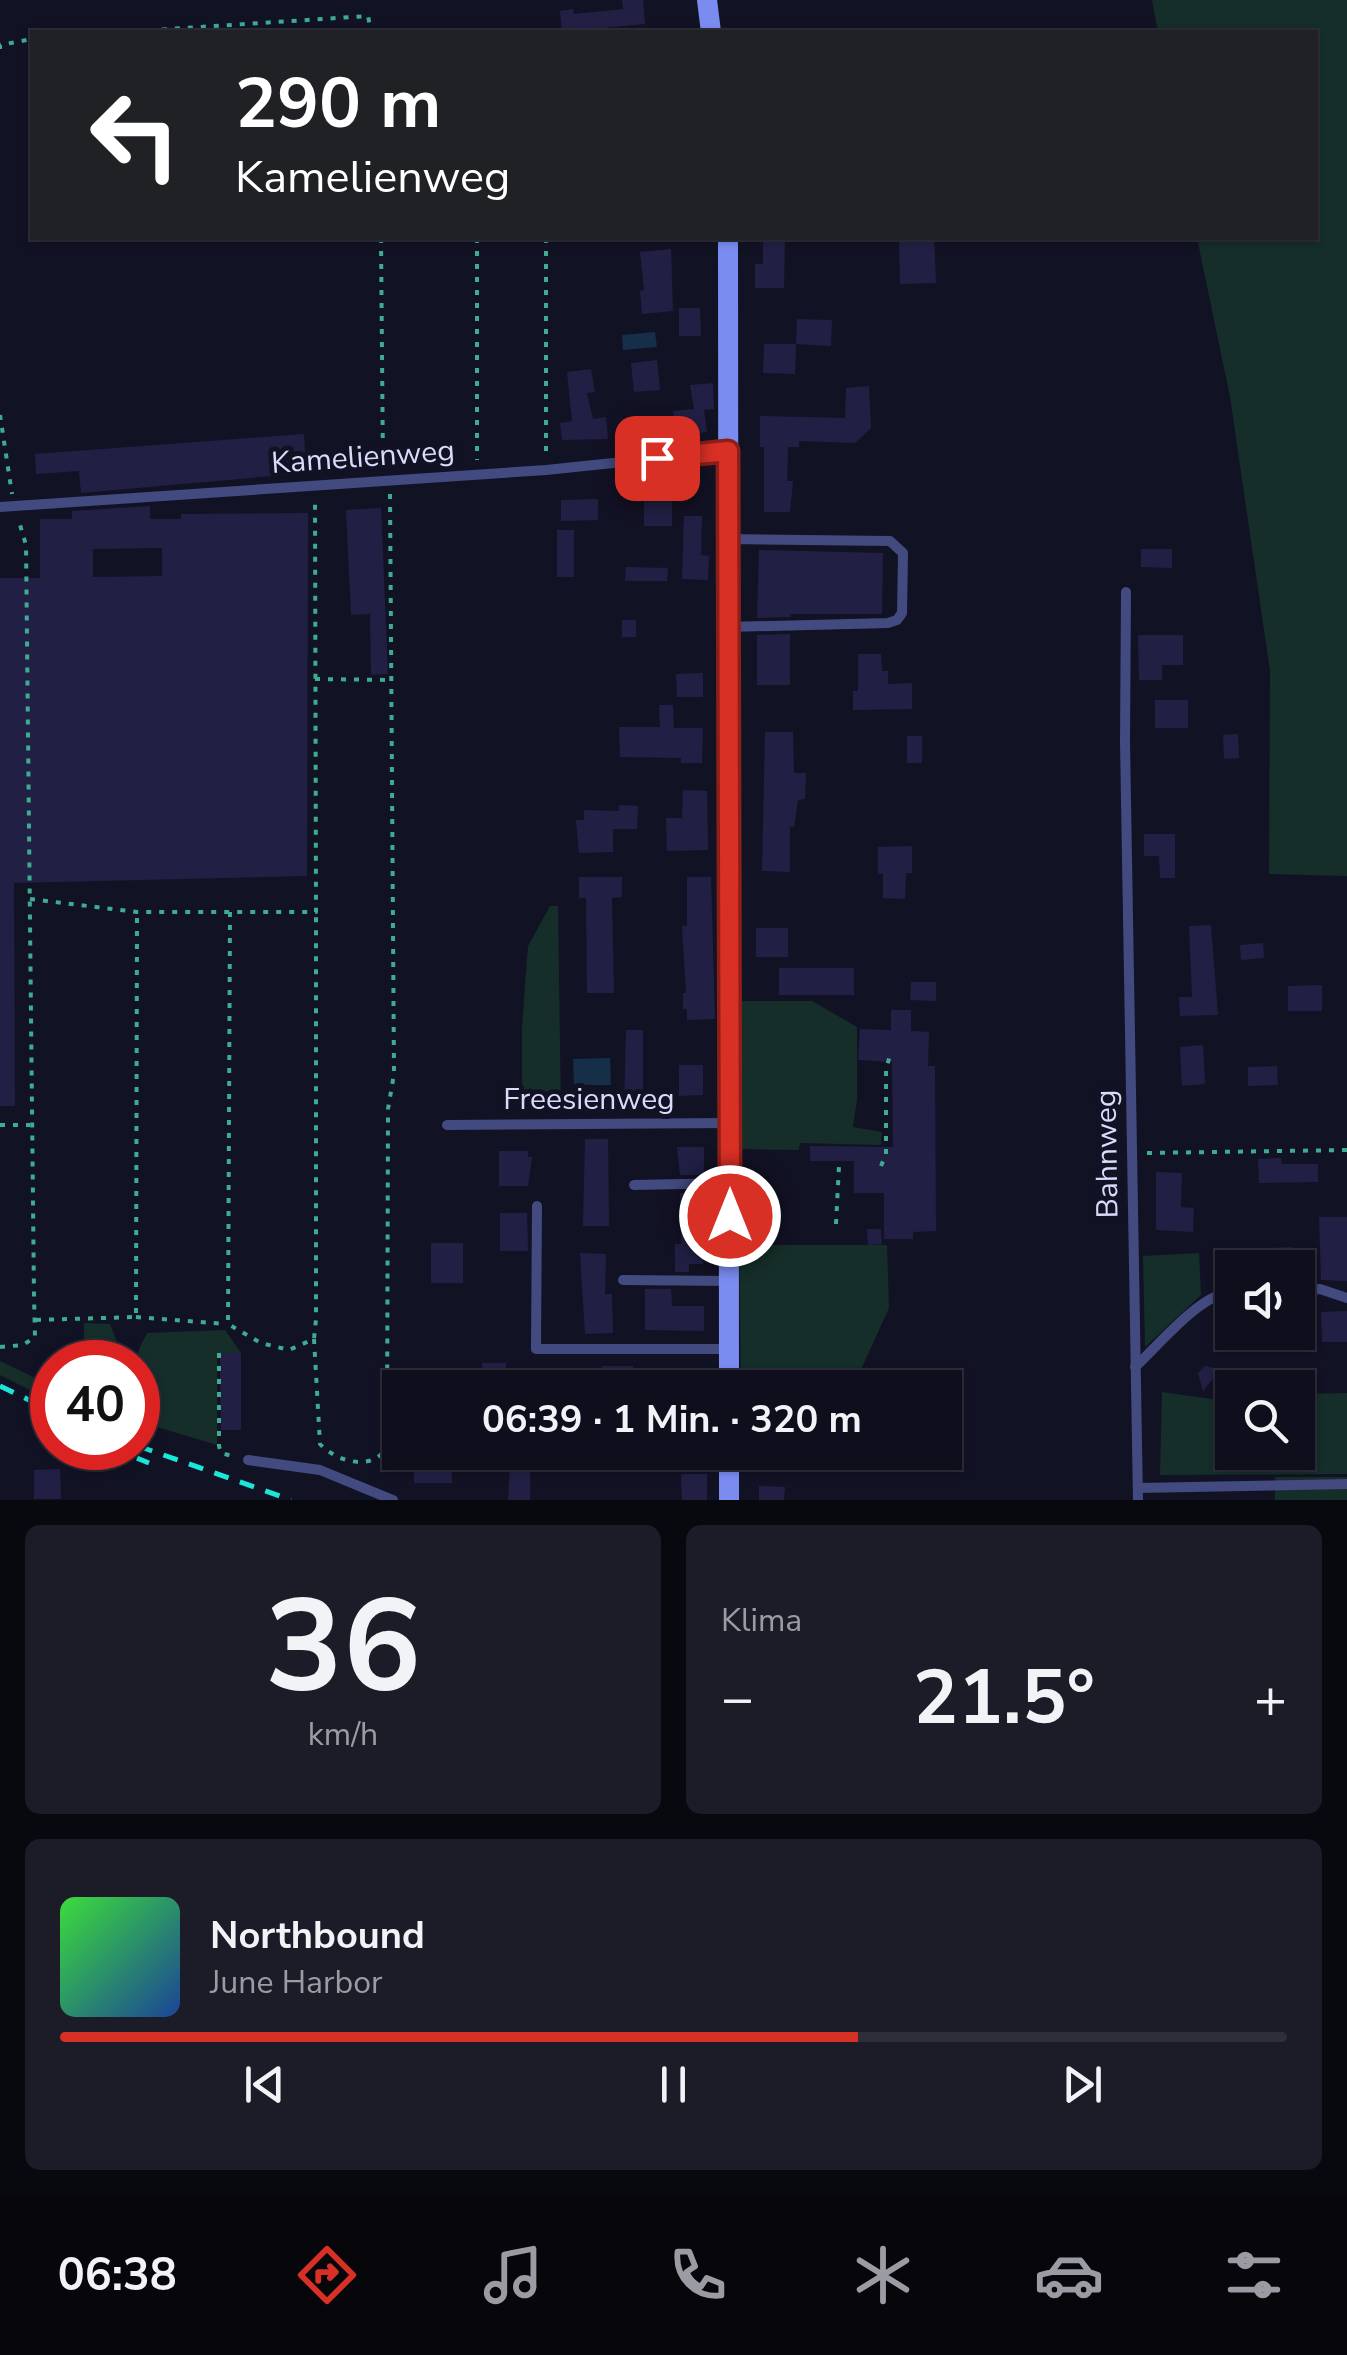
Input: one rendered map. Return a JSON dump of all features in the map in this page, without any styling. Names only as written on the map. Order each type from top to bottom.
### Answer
[{"type":"street","points":[[707,0],[711,30]]},
{"type":"street","points":[[728,240],[729,1370]]},
{"type":"street","points":[[729,1470],[729,1500]]},
{"type":"lane","name":"Kamelienweg","points":[[0,507],[546,470],[728,451]]},
{"type":"lane","points":[[729,539],[890,541],[903,553],[902,613],[897,620],[729,627]]},
{"type":"lane","name":"Bahnweg","points":[[1126,592],[1138,1494]]},
{"type":"lane","name":"Freesienweg","points":[[447,1126],[730,1123]]},
{"type":"lane","points":[[634,1184],[731,1183]]},
{"type":"lane","points":[[536,1206],[536,1349],[729,1349]]},
{"type":"lane","points":[[623,1280],[730,1280]]},
{"type":"lane","points":[[1315,1289],[1347,1298]]},
{"type":"lane","points":[[1136,1367],[1215,1296]]},
{"type":"lane","points":[[248,1460],[320,1470],[393,1500]]},
{"type":"lane","points":[[1138,1494],[1347,1484]]},
{"type":"path","points":[[154,30],[368,16],[371,30]]},
{"type":"path","points":[[0,49],[0,45],[12,40],[30,39]]},
{"type":"path","points":[[315,486],[314,1339],[320,1444],[331,1456],[354,1462],[374,1460],[387,1447],[388,1109],[394,1074],[381,240]]},
{"type":"path","points":[[477,240],[477,474]]},
{"type":"path","points":[[546,240],[546,470]]},
{"type":"path","points":[[0,415],[2,453],[26,545],[36,1320],[35,1337],[23,1345],[0,1347]]},
{"type":"path","points":[[315,679],[390,680]]},
{"type":"path","points":[[30,898],[136,912],[316,912]]},
{"type":"path","points":[[136,912],[136,1317]]},
{"type":"path","points":[[228,1324],[230,912]]},
{"type":"path","points":[[881,1166],[886,1154],[886,1070],[891,1052]]},
{"type":"path","points":[[0,1125],[32,1125]]},
{"type":"path","points":[[1132,1153],[1347,1150]]},
{"type":"path","points":[[836,1224],[839,1166]]},
{"type":"path","points":[[36,1320],[136,1317],[228,1324],[261,1344],[289,1350],[314,1339]]},
{"type":"path","points":[[219,1353],[219,1446],[221,1453],[248,1460]]},
{"type":"green space","points":[[1152,0],[1347,0],[1347,876],[1269,874],[1270,671],[1230,397],[1197,240],[1318,240],[1318,30],[1158,30]]},
{"type":"green space","points":[[550,906],[558,906],[561,1111],[522,1109],[522,1026],[528,946]]},
{"type":"green space","points":[[738,1001],[812,1001],[857,1027],[853,1127],[882,1132],[881,1145],[800,1143],[799,1150],[738,1149]]},
{"type":"green space","points":[[739,1245],[887,1245],[889,1308],[861,1370],[741,1370]]},
{"type":"green space","points":[[1199,1253],[1201,1295],[1145,1347],[1143,1256]]},
{"type":"green space","points":[[84,1323],[110,1324],[116,1340],[84,1340]]},
{"type":"green space","points":[[225,1330],[241,1353],[217,1353],[217,1445],[160,1428],[160,1340],[144,1340],[147,1333]]},
{"type":"green space","points":[[0,1361],[30,1375],[30,1390],[0,1375]]},
{"type":"green space","points":[[1162,1392],[1215,1399],[1215,1470],[1315,1470],[1315,1394],[1347,1393],[1347,1474],[1160,1475]]},
{"type":"green space","points":[[1275,1477],[1347,1477],[1347,1500],[1275,1500]]},
{"type":"water","points":[[655,332],[657,347],[623,350],[622,335]]},
{"type":"water","points":[[610,1058],[611,1085],[574,1085],[573,1059]]},
{"type":"building","points":[[622,0],[643,0],[645,24],[562,30],[560,11],[573,9],[574,14],[623,9]]},
{"type":"building","points":[[763,240],[785,240],[784,288],[755,288],[755,264],[763,264]]},
{"type":"building","points":[[899,240],[934,240],[936,283],[900,284]]},
{"type":"building","points":[[671,249],[673,311],[642,314],[640,252]]},
{"type":"building","points":[[679,308],[700,308],[701,336],[679,336]]},
{"type":"building","points":[[797,319],[832,320],[831,346],[796,344]]},
{"type":"building","points":[[764,344],[796,344],[795,374],[763,373]]},
{"type":"building","points":[[657,360],[660,390],[634,392],[631,363]]},
{"type":"building","points":[[591,369],[595,392],[587,393],[593,419],[606,417],[608,439],[562,440],[560,423],[572,421],[567,372]]},
{"type":"building","points":[[713,383],[714,409],[704,410],[707,432],[677,436],[673,411],[694,409],[690,385]]},
{"type":"building","points":[[869,386],[871,428],[855,443],[799,441],[799,447],[788,447],[787,481],[793,481],[790,512],[764,512],[760,416],[845,418],[846,388]]},
{"type":"building","points":[[304,434],[306,473],[81,493],[79,471],[36,474],[35,454]]},
{"type":"building","points":[[644,498],[672,501],[672,526],[644,526]]},
{"type":"building","points":[[598,499],[598,520],[561,521],[561,500]]},
{"type":"building","points":[[150,506],[150,519],[181,519],[181,514],[308,513],[307,876],[14,883],[15,1106],[0,1106],[0,578],[40,578],[40,519],[72,519],[72,511]],"holes":[[[162,548],[162,576],[93,577],[93,549]]]},
{"type":"building","points":[[381,508],[388,674],[371,675],[370,614],[351,615],[346,510]]},
{"type":"building","points":[[684,516],[702,516],[701,555],[709,556],[708,580],[682,579]]},
{"type":"building","points":[[557,530],[574,530],[574,577],[557,577]]},
{"type":"building","points":[[1141,549],[1172,549],[1172,568],[1141,567]]},
{"type":"building","points":[[759,550],[883,553],[882,614],[757,618]]},
{"type":"building","points":[[626,567],[668,568],[667,581],[625,581]]},
{"type":"building","points":[[622,620],[636,620],[636,637],[622,637]]},
{"type":"building","points":[[790,634],[790,685],[757,685],[757,635]]},
{"type":"building","points":[[1138,635],[1183,635],[1183,665],[1162,665],[1162,680],[1139,680]]},
{"type":"building","points":[[858,654],[881,654],[888,684],[912,683],[912,709],[853,710],[853,691],[858,691]]},
{"type":"building","points":[[703,673],[703,697],[677,697],[676,674]]},
{"type":"building","points":[[1155,700],[1188,700],[1188,728],[1155,728]]},
{"type":"building","points":[[659,705],[673,705],[674,728],[703,728],[702,763],[681,763],[681,758],[620,757],[619,727],[660,727]]},
{"type":"building","points":[[765,732],[793,732],[794,773],[806,773],[805,799],[798,800],[794,827],[790,827],[790,872],[762,871]]},
{"type":"building","points":[[1238,734],[1239,758],[1224,759],[1223,735]]},
{"type":"building","points":[[907,736],[922,736],[922,763],[907,763]]},
{"type":"building","points":[[683,790],[707,791],[708,850],[667,851],[666,818],[682,818]]},
{"type":"building","points":[[619,805],[638,806],[637,829],[613,829],[613,852],[579,853],[576,820],[584,820],[584,810],[619,811]]},
{"type":"building","points":[[1144,834],[1175,834],[1175,878],[1160,878],[1159,856],[1144,856]]},
{"type":"building","points":[[912,846],[912,873],[906,873],[905,899],[883,898],[878,847]]},
{"type":"building","points":[[579,877],[622,877],[622,897],[612,898],[614,993],[587,993],[586,898],[579,898]]},
{"type":"building","points":[[687,877],[711,877],[715,1019],[687,1020],[687,1009],[683,1009],[686,993],[682,926],[687,926]]},
{"type":"building","points":[[1211,925],[1218,1015],[1180,1016],[1179,997],[1192,997],[1189,926]]},
{"type":"building","points":[[756,928],[788,928],[788,957],[756,957]]},
{"type":"building","points":[[1263,943],[1264,958],[1241,960],[1240,945]]},
{"type":"building","points":[[779,968],[854,968],[854,995],[779,995]]},
{"type":"building","points":[[911,982],[936,982],[936,1001],[910,1000]]},
{"type":"building","points":[[1322,985],[1322,1011],[1288,1011],[1288,986]]},
{"type":"building","points":[[891,1010],[911,1010],[911,1031],[929,1032],[928,1066],[935,1066],[936,1231],[913,1232],[913,1239],[884,1239],[884,1193],[854,1193],[854,1161],[810,1161],[810,1146],[893,1147],[892,1062],[858,1060],[860,1029],[891,1030]]},
{"type":"building","points":[[626,1030],[643,1030],[643,1110],[624,1110]]},
{"type":"building","points":[[1203,1045],[1205,1084],[1182,1086],[1180,1047]]},
{"type":"building","points":[[679,1065],[703,1065],[703,1095],[679,1096]]},
{"type":"building","points":[[1277,1066],[1278,1085],[1248,1086],[1248,1067]]},
{"type":"building","points":[[585,1139],[608,1139],[609,1226],[583,1226]]},
{"type":"building","points":[[677,1147],[704,1147],[704,1175],[680,1175]]},
{"type":"building","points":[[499,1151],[528,1151],[528,1157],[532,1157],[528,1186],[499,1186]]},
{"type":"building","points":[[1281,1158],[1282,1164],[1318,1164],[1318,1182],[1259,1183],[1258,1159]]},
{"type":"building","points":[[1156,1172],[1182,1173],[1181,1207],[1194,1208],[1193,1232],[1156,1230]]},
{"type":"building","points":[[680,1193],[709,1195],[710,1221],[703,1221],[703,1264],[689,1264],[689,1272],[675,1272],[675,1244],[681,1244]]},
{"type":"building","points":[[752,1199],[779,1199],[780,1230],[753,1230]]},
{"type":"building","points":[[500,1213],[527,1213],[528,1251],[500,1251]]},
{"type":"building","points":[[1319,1217],[1347,1217],[1347,1281],[1321,1280]]},
{"type":"building","points":[[867,1229],[881,1229],[882,1244],[868,1245]]},
{"type":"building","points":[[431,1243],[463,1243],[463,1283],[431,1283]]},
{"type":"building","points":[[1293,1247],[1293,1250],[1231,1250]]},
{"type":"building","points":[[580,1253],[606,1254],[605,1294],[612,1294],[613,1333],[585,1334]]},
{"type":"building","points":[[645,1289],[671,1289],[672,1306],[704,1306],[704,1331],[645,1330]]},
{"type":"building","points":[[1347,1311],[1347,1342],[1322,1342],[1321,1312]]},
{"type":"building","points":[[220,1353],[241,1353],[241,1430],[221,1430]]},
{"type":"building","points":[[482,1363],[506,1363],[506,1370],[482,1370]]},
{"type":"building","points":[[602,1366],[633,1366],[633,1370],[602,1370]]},
{"type":"building","points":[[1205,1366],[1215,1368],[1215,1376],[1203,1391],[1198,1373]]},
{"type":"building","points":[[34,1470],[60,1470],[61,1499],[34,1499]]},
{"type":"building","points":[[414,1470],[452,1470],[452,1483],[414,1483]]},
{"type":"building","points":[[510,1470],[530,1470],[530,1500],[508,1500]]},
{"type":"building","points":[[681,1474],[707,1474],[707,1500],[682,1500]]},
{"type":"building","points":[[759,1486],[785,1487],[784,1500],[759,1500]]},
{"type":"railway","points":[[0,1386],[30,1400]]},
{"type":"railway","points":[[160,1454],[291,1500]]},
{"type":"route","points":[[657,458],[728,451],[730,1216]]}]
